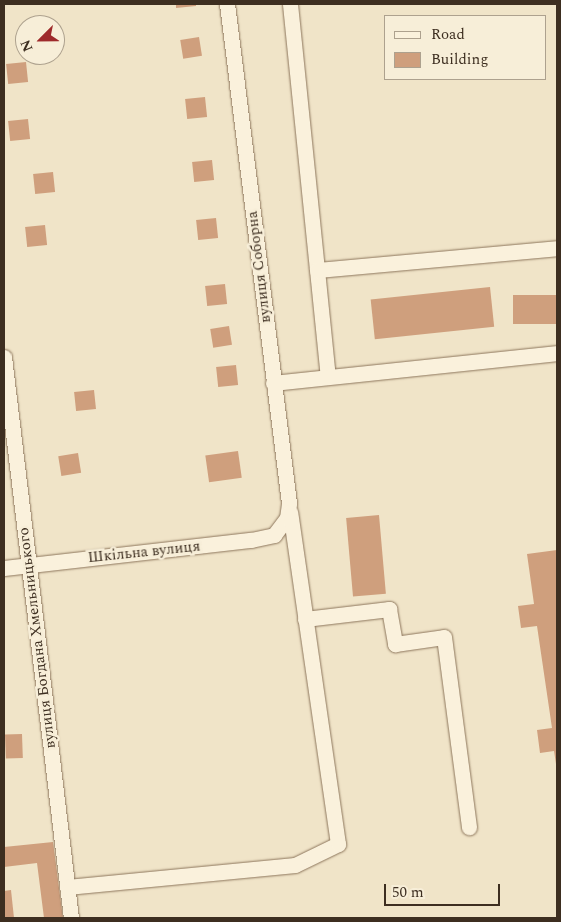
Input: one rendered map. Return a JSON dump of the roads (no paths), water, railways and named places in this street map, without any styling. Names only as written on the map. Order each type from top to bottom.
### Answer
[{"type":"street","name":"вулиця Соборна","points":[[227,4],[288,503],[282,528]]},
{"type":"street","points":[[290,4],[328,376]]},
{"type":"street","points":[[317,270],[557,248]]},
{"type":"street","points":[[273,383],[557,353]]},
{"type":"street","name":"вулиця Богдана Хмельницького","points":[[4,357],[71,918]]},
{"type":"street","points":[[68,887],[295,865],[338,844],[288,503]]},
{"type":"street","name":"Шкільна вулиця","points":[[4,568],[251,540],[274,535],[282,528]]},
{"type":"street","points":[[305,619],[390,609],[395,644],[444,637],[469,827]]}]
